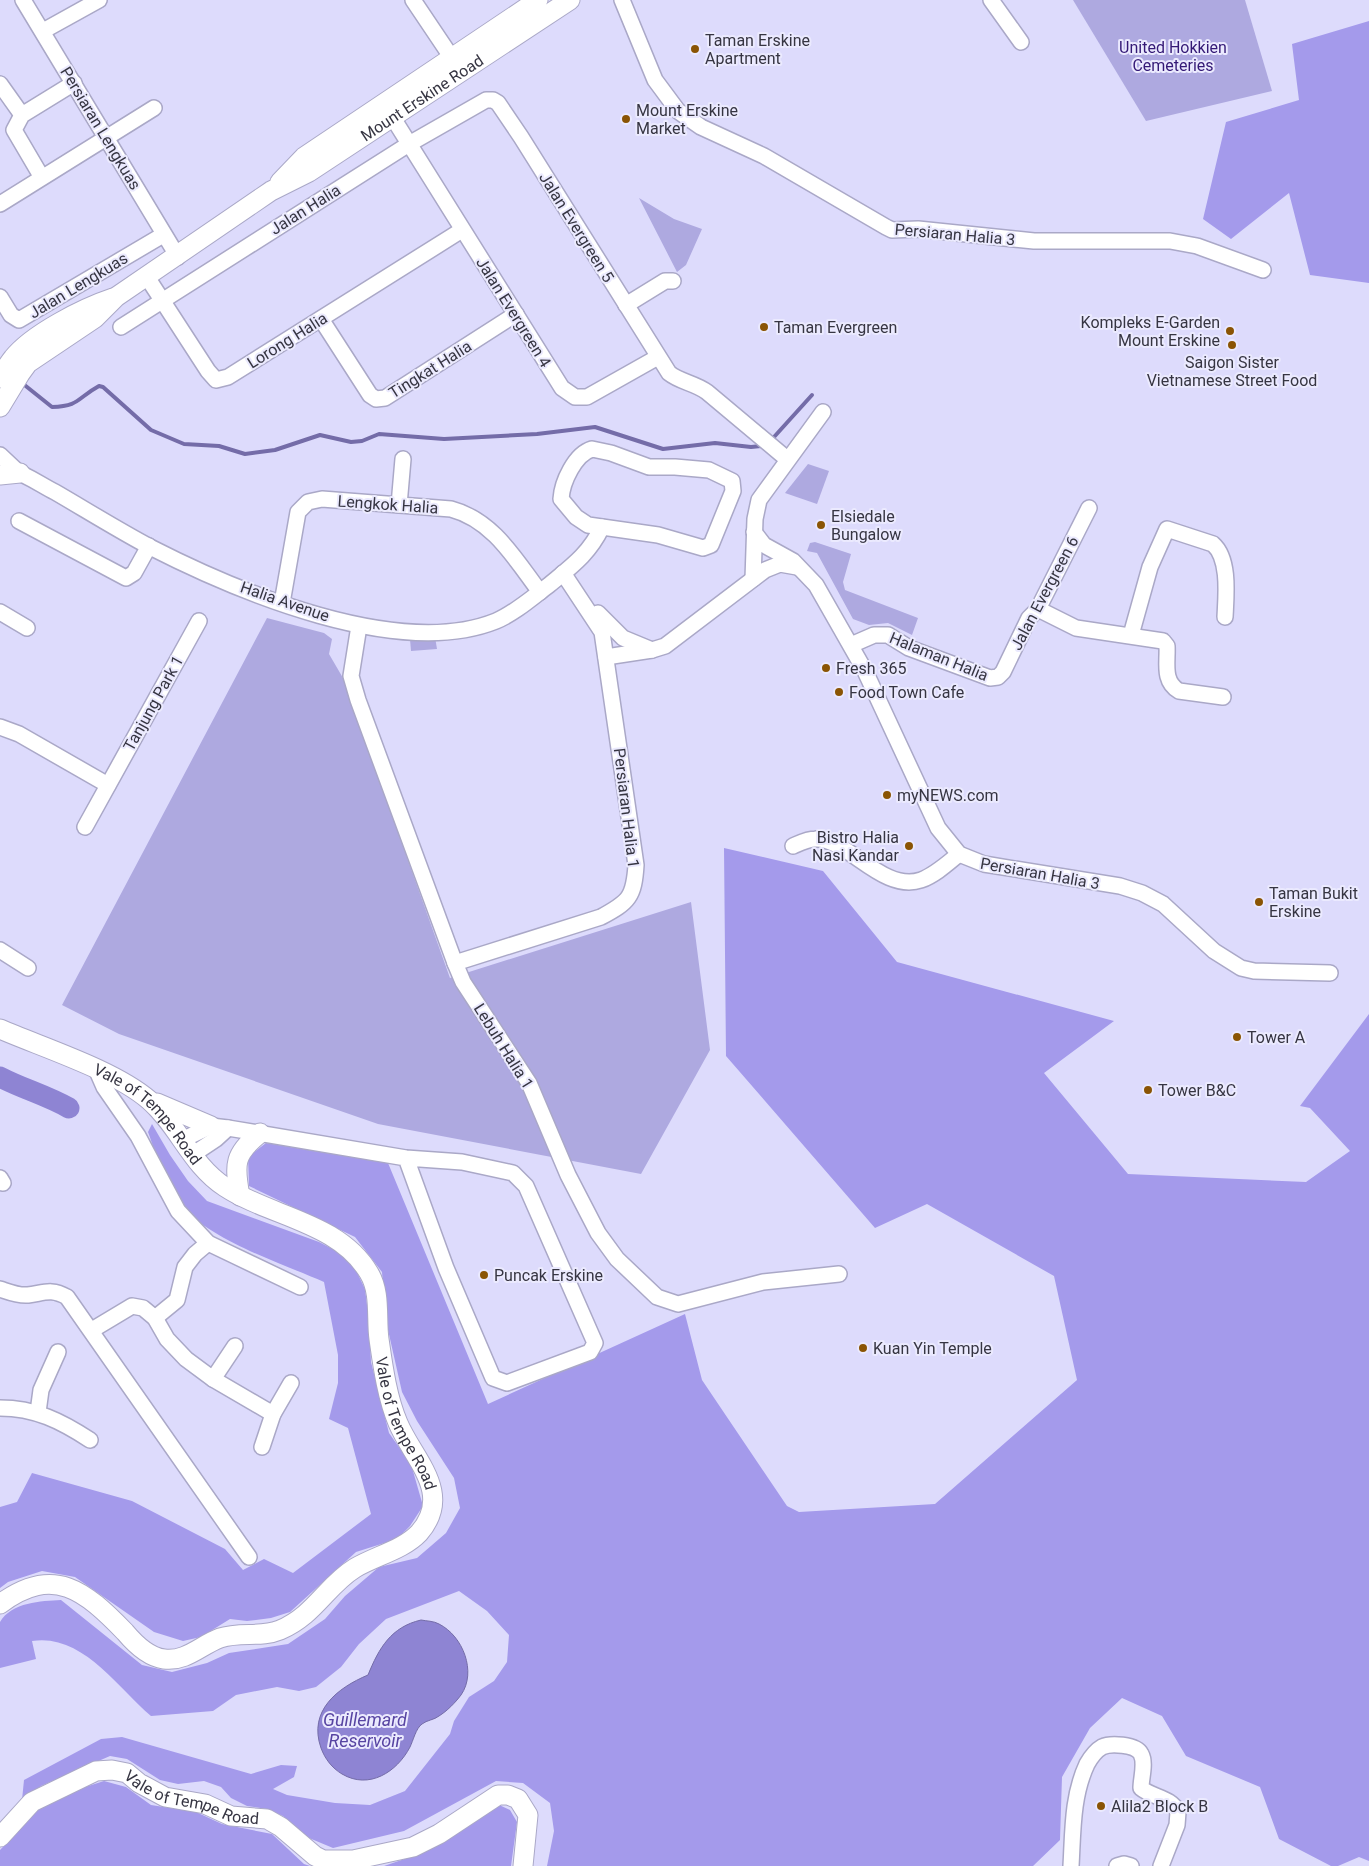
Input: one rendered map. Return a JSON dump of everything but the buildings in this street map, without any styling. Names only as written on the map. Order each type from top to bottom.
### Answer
[{"type":"main road","name":"Mount Erskine Road","points":[[0,407],[21,350],[88,306],[116,297],[178,257],[272,191],[309,172],[393,118],[531,5],[544,6],[552,0]]},
{"type":"main road","name":"Mount Erskine Road","points":[[272,191],[304,157],[424,78],[457,66],[570,0]]},
{"type":"main road","points":[[330,140],[352,134],[381,115],[390,115],[393,118],[395,107],[420,89],[424,78]]},
{"type":"main road","name":"Vale of Tempe Road","points":[[0,1029],[123,1083],[146,1098],[170,1122],[187,1147],[214,1179],[240,1196],[334,1238],[358,1258],[372,1278],[377,1296],[379,1340],[391,1404],[404,1435],[424,1466],[432,1489],[432,1507],[419,1533],[408,1541],[351,1570],[318,1605],[290,1625],[268,1634],[234,1635],[218,1639],[186,1657],[161,1660],[149,1654],[96,1605],[73,1588],[57,1584],[40,1585],[23,1590],[0,1604]]},
{"type":"main road","points":[[146,1098],[219,1127]]},
{"type":"main road","points":[[240,1196],[236,1164],[239,1155],[248,1143],[260,1133]]},
{"type":"main road","name":"Vale of Tempe Road","points":[[0,1837],[9,1830],[23,1810],[39,1798],[96,1771],[112,1770],[127,1773],[146,1788],[165,1797],[205,1804],[231,1816],[267,1819],[281,1827],[315,1856],[323,1860],[333,1861],[353,1860],[413,1847],[438,1834],[489,1800],[498,1795],[508,1794],[518,1799],[528,1815],[523,1866]]},
{"type":"street","name":"Persiaran Lengkuas","points":[[23,0],[178,257]]},
{"type":"street","points":[[43,32],[99,0]]},
{"type":"street","points":[[413,0],[457,66]]},
{"type":"street","name":"Persiaran Halia 3","points":[[622,0],[655,80],[678,111],[701,127],[764,156],[892,230],[918,229],[1034,241],[1170,241],[1197,246],[1263,270]]},
{"type":"street","points":[[991,0],[1021,42]]},
{"type":"street","points":[[41,176],[14,130],[22,115],[74,83]]},
{"type":"street","points":[[0,84],[22,115]]},
{"type":"street","name":"Jalan Halia","points":[[122,327],[409,144],[486,100],[493,100]]},
{"type":"street","name":"Jalan Evergreen 5","points":[[493,100],[498,103],[521,136],[658,358]]},
{"type":"street","points":[[0,204],[41,176],[154,108]]},
{"type":"street","name":"Jalan Evergreen 4","points":[[393,118],[562,388],[575,397],[587,397],[658,358]]},
{"type":"street","name":"Lorong Halia","points":[[147,277],[208,371],[216,380],[228,377],[462,230]]},
{"type":"street","name":"Jalan Lengkuas","points":[[0,297],[11,315],[19,320],[163,235]]},
{"type":"street","points":[[626,305],[665,281],[673,281]]},
{"type":"street","name":"Tingkat Halia","points":[[321,318],[370,395],[376,399],[385,398],[516,314]]},
{"type":"street","points":[[658,358],[674,377],[702,388],[787,459]]},
{"type":"street","points":[[753,578],[754,532],[759,500],[823,412]]},
{"type":"street","points":[[592,449],[611,453],[649,468],[675,467],[709,470],[726,476],[732,481],[733,490],[717,532],[711,545],[708,547],[703,548],[658,535],[602,527],[588,525],[576,517],[561,499],[570,472],[584,452],[592,449]]},
{"type":"street","name":"Halia Avenue","points":[[0,455],[12,473]]},
{"type":"street","points":[[399,505],[403,459]]},
{"type":"street","name":"Halia Avenue","points":[[0,467],[149,546],[247,590],[359,626],[415,632],[458,631],[497,620],[540,592],[587,553],[602,527]]},
{"type":"street","name":"Lengkok Halia","points":[[282,602],[296,518],[302,506],[314,500],[451,509],[477,519],[494,533],[540,592]]},
{"type":"street","name":"Jalan Evergreen 6","points":[[998,678],[1003,672],[1028,618],[1038,609],[1089,508]]},
{"type":"street","points":[[19,521],[126,578],[134,573],[149,546]]},
{"type":"street","points":[[1131,635],[1150,567],[1167,529],[1213,544],[1218,549],[1223,566],[1225,617]]},
{"type":"street","name":"Persiaran Halia 3","points":[[754,532],[764,545],[803,570],[816,585],[874,688],[938,828],[959,854],[984,864],[1120,886],[1142,893],[1163,904],[1214,951],[1241,968],[1254,971],[1330,973]]},
{"type":"street","points":[[606,656],[652,650],[672,642],[753,578],[780,564],[787,564],[803,570]]},
{"type":"street","name":"Persiaran Halia 1","points":[[455,963],[601,917],[616,909],[628,899],[635,888],[636,865],[602,632],[563,573]]},
{"type":"street","points":[[584,603],[604,618],[622,638],[652,650]]},
{"type":"street","points":[[1038,609],[1076,628],[1131,635],[1166,642],[1167,676],[1173,687],[1179,691],[1223,697]]},
{"type":"street","points":[[0,612],[27,628]]},
{"type":"street","name":"Tanjung Park 1","points":[[85,826],[199,621]]},
{"type":"street","name":"Lebuh Halia 1","points":[[359,626],[351,676],[358,700],[455,963],[463,982],[530,1083],[568,1175],[598,1233],[617,1259],[657,1297],[678,1304],[763,1282],[840,1274]]},
{"type":"street","name":"Halaman Halia","points":[[851,645],[874,635],[888,635],[909,648],[990,678],[998,678]]},
{"type":"street","points":[[0,727],[19,734],[108,785]]},
{"type":"street","points":[[793,846],[809,840],[822,840],[884,874],[903,882],[914,882],[929,876],[959,854]]},
{"type":"street","points":[[0,950],[28,968]]},
{"type":"street","points":[[97,1070],[104,1087],[138,1136],[178,1212],[208,1243],[300,1287]]},
{"type":"street","points":[[187,1147],[219,1127],[406,1158],[462,1162],[513,1173],[526,1186],[595,1343],[590,1352],[507,1383],[492,1378],[446,1268],[406,1158]]},
{"type":"street","points":[[155,1318],[177,1300],[185,1267],[195,1254],[208,1243]]},
{"type":"street","points":[[0,1289],[29,1295],[49,1290],[58,1291],[67,1297],[92,1330],[249,1557]]},
{"type":"street","points":[[92,1330],[132,1306],[143,1308],[155,1318],[160,1328],[180,1352],[213,1378],[273,1414]]},
{"type":"street","points":[[213,1378],[235,1346]]},
{"type":"street","points":[[38,1412],[41,1390],[58,1352]]},
{"type":"street","points":[[262,1447],[273,1414],[291,1383]]},
{"type":"street","points":[[0,1408],[38,1412],[70,1427],[90,1440]]},
{"type":"street","points":[[1070,1866],[1075,1800],[1087,1765],[1094,1752],[1104,1746],[1117,1745],[1136,1748],[1141,1754],[1143,1762],[1141,1788],[1146,1793],[1169,1801],[1178,1812],[1176,1825],[1161,1866]]},
{"type":"street","points":[[1117,1866],[1124,1864],[1131,1866]]},
{"type":"green space","name":"United Hokkien Cemeteries","points":[[1073,0],[1245,0],[1272,91],[1146,121]]},
{"type":"green space","points":[[639,198],[674,219],[702,229],[686,265],[677,272]]},
{"type":"green space","points":[[808,464],[829,471],[817,504],[785,493]]},
{"type":"green space","points":[[815,542],[851,554],[843,582],[845,590],[918,618],[912,635],[888,623],[869,625],[853,619],[817,553],[807,551],[810,543]]},
{"type":"green space","points":[[267,618],[324,633],[332,639],[329,654],[343,678],[450,978],[691,902],[710,1050],[641,1174],[378,1124],[119,1034],[62,1005]]},
{"type":"green space","points":[[435,637],[437,649],[411,651],[410,639]]},
{"type":"shaded area","points":[[1369,21],[1369,283],[1310,275],[1289,193],[1231,239],[1203,219],[1226,122],[1299,100],[1292,44]]},
{"type":"shaded area","points":[[724,848],[823,871],[897,962],[1114,1021],[1044,1073],[1128,1174],[1306,1182],[1350,1151],[1310,1108],[1300,1106],[1369,1014],[1369,1861],[1359,1857],[1338,1866],[1331,1866],[1279,1839],[1260,1787],[1186,1756],[1162,1716],[1122,1698],[1090,1728],[1062,1777],[1060,1840],[1033,1866],[547,1866],[554,1831],[550,1803],[523,1783],[496,1781],[404,1831],[333,1848],[309,1838],[283,1816],[267,1809],[247,1806],[231,1798],[221,1787],[204,1781],[178,1784],[160,1780],[127,1759],[110,1756],[41,1786],[22,1800],[24,1780],[101,1739],[122,1737],[251,1774],[281,1765],[297,1766],[294,1777],[273,1789],[287,1795],[335,1803],[370,1805],[405,1791],[450,1734],[454,1721],[469,1697],[494,1681],[507,1662],[509,1635],[487,1611],[459,1591],[386,1619],[359,1644],[341,1667],[316,1687],[299,1691],[277,1687],[236,1695],[213,1711],[151,1716],[98,1665],[67,1645],[50,1641],[32,1641],[36,1659],[0,1668],[0,1622],[12,1610],[28,1604],[45,1601],[61,1600],[142,1665],[172,1672],[207,1663],[229,1653],[288,1644],[325,1619],[345,1596],[379,1567],[417,1558],[446,1533],[460,1508],[454,1478],[417,1421],[402,1392],[386,1321],[382,1272],[355,1237],[249,1186],[248,1157],[266,1143],[388,1163],[488,1404],[685,1314],[702,1380],[787,1506],[799,1512],[935,1504],[1077,1380],[1054,1276],[927,1204],[875,1228],[726,1056]]},
{"type":"shaded area","points":[[152,1124],[188,1181],[207,1201],[319,1242],[350,1258],[365,1289],[371,1362],[389,1433],[411,1464],[423,1506],[410,1526],[397,1539],[356,1552],[290,1612],[271,1618],[247,1621],[230,1619],[201,1637],[183,1641],[154,1632],[75,1577],[42,1571],[8,1582],[0,1588],[0,1507],[17,1502],[32,1473],[132,1501],[225,1549],[243,1570],[264,1559],[293,1573],[371,1514],[348,1428],[329,1419],[338,1383],[338,1355],[324,1282],[248,1250],[210,1230],[194,1218],[175,1197],[165,1179],[148,1132]]},
{"type":"shaded area","points":[[104,1781],[126,1787],[151,1805],[196,1812],[222,1824],[272,1834],[304,1864],[310,1866],[0,1866],[0,1850],[42,1806],[79,1789]]},
{"type":"shaded area","points":[[497,1804],[510,1810],[517,1822],[511,1866],[384,1866],[425,1852]]},
{"type":"water","name":"Guillemard Reservoir","points":[[421,1620],[439,1624],[455,1637],[465,1655],[468,1676],[466,1686],[451,1707],[420,1726],[404,1756],[390,1771],[372,1779],[362,1780],[342,1774],[329,1763],[321,1748],[318,1723],[322,1712],[336,1694],[368,1675],[377,1656],[394,1633],[411,1623]]},
{"type":"waterway","points":[[22,383],[52,407],[68,405],[78,401],[99,386],[103,387],[151,430],[184,444],[219,446],[245,454],[275,450],[320,435],[351,442],[362,441],[379,434],[444,439],[537,434],[595,427],[663,449],[715,443],[751,447],[761,446]]},
{"type":"waterway","points":[[774,437],[812,395]]},
{"type":"waterway","points":[[0,1077],[69,1108]]},
{"type":"place","name":"Taman Erskine Apartment","points":[[695,49]]},
{"type":"place","name":"Mount Erskine Market","points":[[626,119]]},
{"type":"place","name":"Taman Evergreen","points":[[764,327]]},
{"type":"place","name":"Kompleks E-Garden Mount Erskine","points":[[1230,331]]},
{"type":"place","name":"Saigon Sister Vietnamese Street Food","points":[[1232,345]]},
{"type":"place","name":"Elsiedale Bungalow","points":[[821,525]]},
{"type":"place","name":"Fresh 365","points":[[826,668]]},
{"type":"place","name":"Food Town Cafe","points":[[839,692]]},
{"type":"place","name":"myNEWS.com","points":[[887,795]]},
{"type":"place","name":"Bistro Halia Nasi Kandar","points":[[909,846]]},
{"type":"place","name":"Taman Bukit Erskine","points":[[1259,902]]},
{"type":"place","name":"Tower A","points":[[1237,1037]]},
{"type":"place","name":"Tower B&C","points":[[1148,1090]]},
{"type":"place","name":"Puncak Erskine","points":[[484,1275]]},
{"type":"place","name":"Kuan Yin Temple","points":[[863,1348]]},
{"type":"place","name":"Alila2 Block B","points":[[1101,1806]]}]
